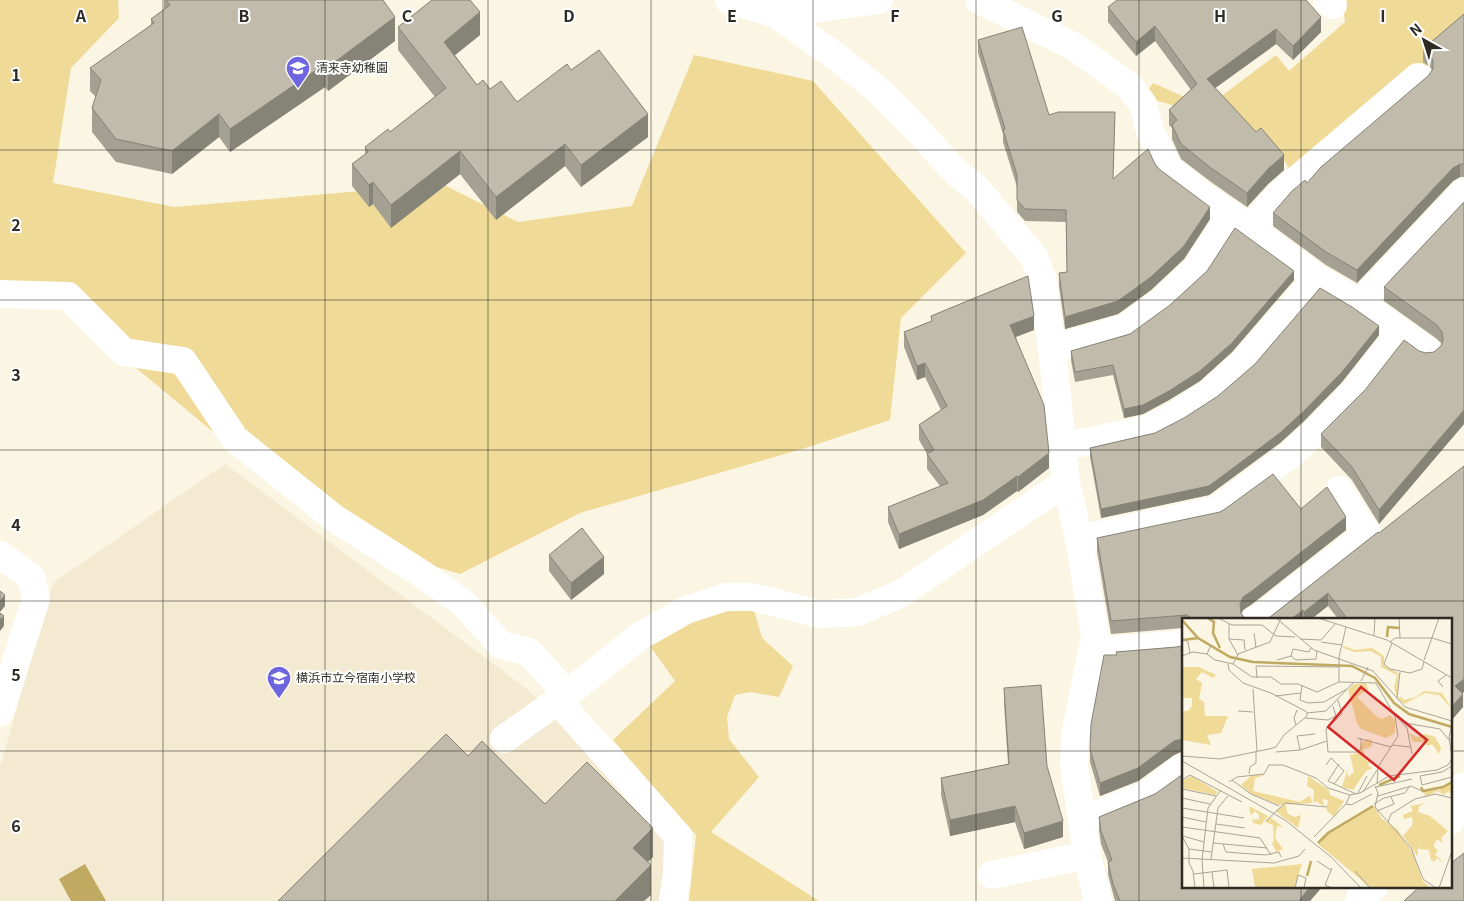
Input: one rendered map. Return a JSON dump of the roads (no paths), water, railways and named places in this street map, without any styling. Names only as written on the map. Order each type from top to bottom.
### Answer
[{"type":"street","points":[[729,0],[776,14],[838,58],[878,90],[948,164],[976,188],[1034,256],[1042,278],[1052,348],[1066,482],[1079,539],[1094,636],[1075,735],[1074,766],[1087,855],[1098,901]]},
{"type":"street","points":[[776,14],[879,0]]},
{"type":"street","points":[[981,0],[1073,46],[1129,86],[1143,104],[1150,131],[1169,169],[1317,278],[1360,303],[1428,351]]},
{"type":"street","points":[[1052,348],[1125,328],[1161,302],[1196,269],[1240,222],[1281,194],[1418,77]]},
{"type":"street","points":[[1360,303],[1464,192]]},
{"type":"street","points":[[1062,447],[1148,429],[1177,414],[1209,393],[1243,363],[1317,278]]},
{"type":"street","points":[[0,294],[68,296],[124,352],[183,361],[235,439],[334,518],[422,574],[463,603],[501,644],[528,652],[562,697],[678,836],[677,874],[673,901]]},
{"type":"street","points":[[1079,539],[1216,510],[1290,455],[1315,432],[1354,392],[1401,332]]},
{"type":"street","points":[[504,739],[562,697],[640,636],[686,610],[726,597],[753,597],[819,614],[858,612],[900,594],[1066,482]]},
{"type":"street","points":[[1260,618],[1368,534],[1339,490]]},
{"type":"street","points":[[0,555],[31,577],[36,599],[0,712]]},
{"type":"street","points":[[1092,651],[1182,643]]},
{"type":"street","points":[[1082,820],[1146,795],[1182,768]]},
{"type":"street","points":[[1452,816],[1464,786]]},
{"type":"street","points":[[992,875],[1087,855]]},
{"type":"place","name":"清来寺幼稚園","points":[[298,89]]},
{"type":"place","name":"横浜市立今宿南小学校","points":[[279,699]]}]
